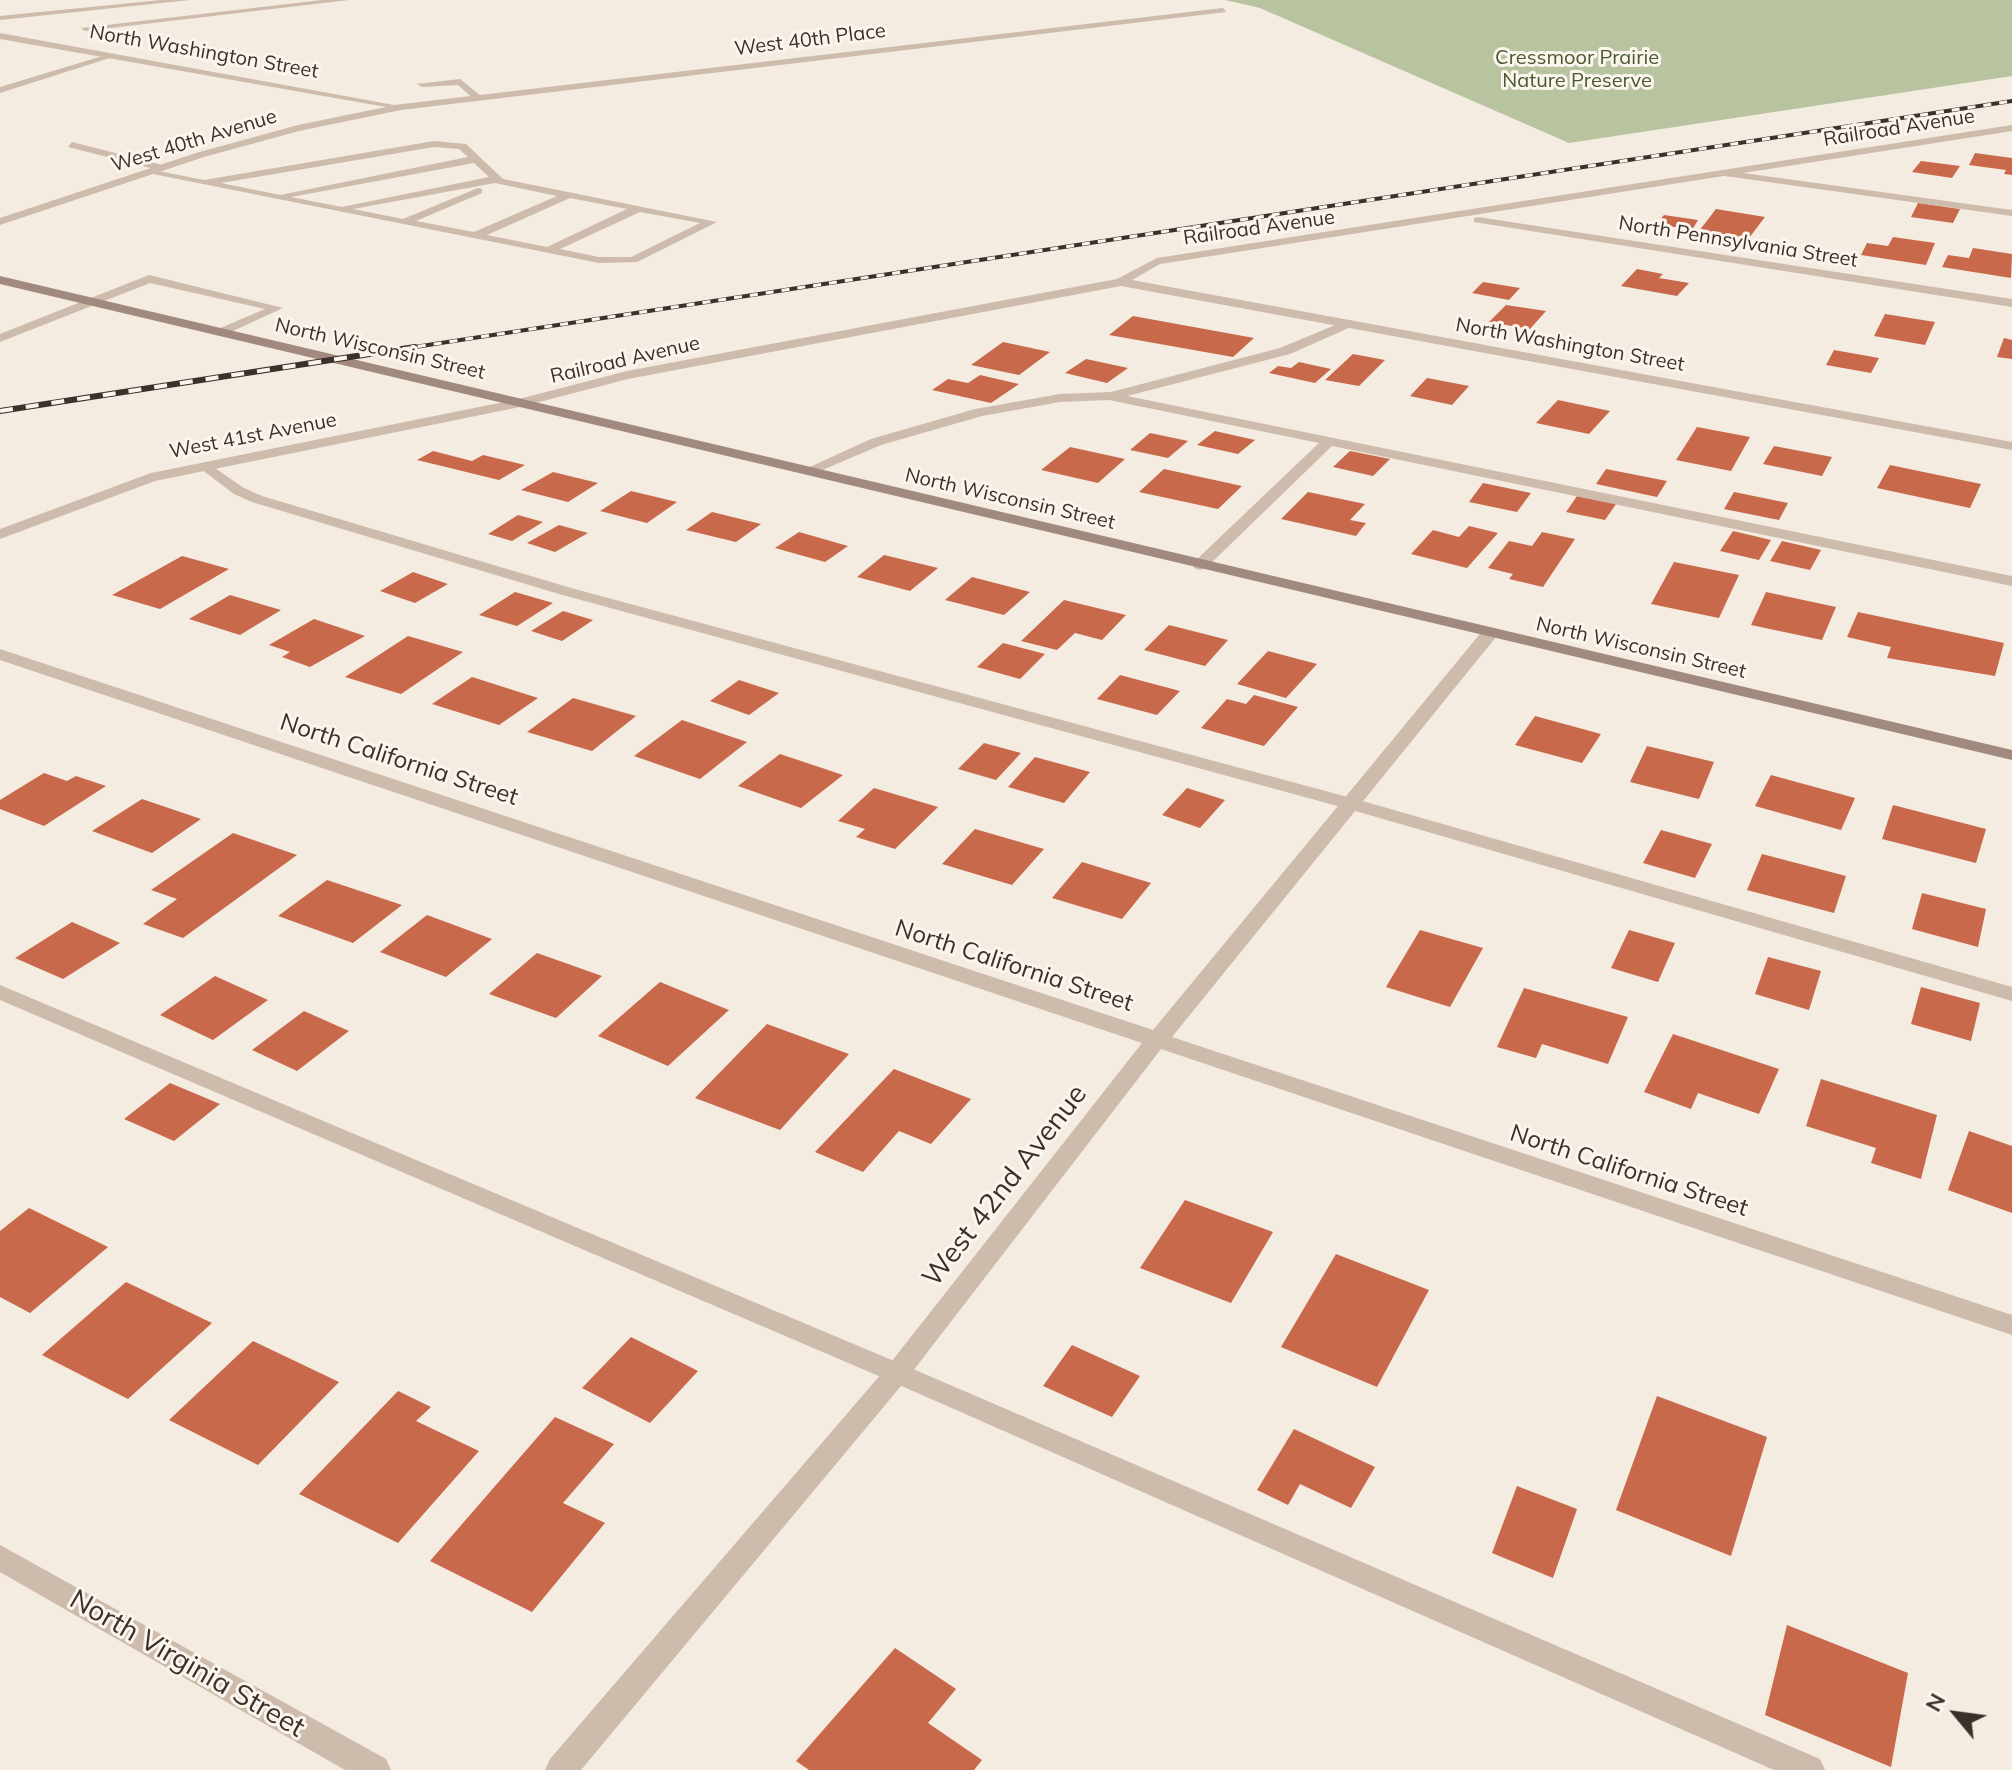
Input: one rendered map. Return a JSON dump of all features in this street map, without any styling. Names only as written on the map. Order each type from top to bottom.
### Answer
[{"type":"street","points":[[0,18],[186,0]]},
{"type":"street","points":[[85,28],[296,2],[345,0]]},
{"type":"street","name":"West 40th Place","points":[[401,107],[1223,10]]},
{"type":"street","name":"North Washington Street","points":[[0,36],[401,107]]},
{"type":"street","points":[[0,90],[112,56]]},
{"type":"street","points":[[422,84],[460,82],[478,98]]},
{"type":"street","name":"West 40th Avenue","points":[[0,222],[148,172],[298,128],[401,107]]},
{"type":"street","name":"Railroad Avenue","points":[[520,403],[627,375],[1121,282],[1157,261],[1458,217],[2012,128]]},
{"type":"street","points":[[1990,131],[2012,134]]},
{"type":"street","points":[[205,183],[434,144],[462,146],[498,180]]},
{"type":"street","points":[[72,145],[162,168]]},
{"type":"street","points":[[273,197],[476,159]]},
{"type":"street","points":[[148,172],[273,197],[335,209],[405,222],[599,260],[633,260],[711,222],[498,180],[335,209]]},
{"type":"street","points":[[1729,174],[2012,213]]},
{"type":"street","points":[[405,222],[498,180]]},
{"type":"street","points":[[475,236],[569,195]]},
{"type":"street","points":[[549,250],[639,208]]},
{"type":"street","name":"North Pennsylvania Street","points":[[1458,217],[2012,303]]},
{"type":"street","points":[[0,338],[149,279],[277,308],[222,332]]},
{"type":"street","name":"North Wisconsin Street","points":[[0,280],[2012,755]]},
{"type":"street","name":"North Washington Street","points":[[1121,282],[2012,446]]},
{"type":"street","points":[[808,471],[876,442],[980,412],[1060,398],[1109,396],[1285,351],[1347,324]]},
{"type":"street","points":[[1109,396],[2012,581]]},
{"type":"street","name":"West 41st Avenue","points":[[0,534],[151,477],[520,403]]},
{"type":"street","points":[[1200,565],[1329,441]]},
{"type":"street","points":[[206,466],[239,491],[257,499],[536,582],[1352,804],[2012,994]]},
{"type":"street","name":"West 42nd Avenue","points":[[561,1770],[897,1373],[1156,1041],[1490,633]]},
{"type":"street","name":"North California Street","points":[[0,654],[2012,1325]]},
{"type":"street","points":[[0,992],[897,1373],[1809,1770]]},
{"type":"street","name":"North Virginia Street","points":[[0,1557],[375,1770]]},
{"type":"green space","name":"Cressmoor Prairie Nature Preserve","points":[[1225,0],[2012,0],[2012,76],[1569,143],[1260,8]]},
{"type":"building","points":[[1975,153],[2012,158],[2012,175],[2004,174],[2006,170],[1969,165]]},
{"type":"building","points":[[1921,161],[1960,166],[1952,178],[1912,172]]},
{"type":"building","points":[[1918,203],[1960,209],[1953,223],[1911,217]]},
{"type":"building","points":[[1716,209],[1765,217],[1749,238],[1699,231]]},
{"type":"building","points":[[1664,215],[1698,220],[1692,230],[1657,224]]},
{"type":"building","points":[[1893,237],[1935,243],[1926,265],[1861,255],[1867,243],[1888,246]]},
{"type":"building","points":[[1973,248],[2012,254],[2011,278],[1942,267],[1948,255],[1969,258]]},
{"type":"building","points":[[1637,269],[1663,274],[1659,278],[1689,283],[1677,296],[1621,286]]},
{"type":"building","points":[[1483,282],[1520,288],[1509,300],[1472,293]]},
{"type":"building","points":[[1506,305],[1546,311],[1530,329],[1489,322]]},
{"type":"building","points":[[1885,314],[1935,322],[1925,345],[1874,336]]},
{"type":"building","points":[[1133,316],[1254,338],[1233,357],[1109,335]]},
{"type":"building","points":[[2004,338],[2012,340],[2012,359],[1997,357]]},
{"type":"building","points":[[1003,342],[1050,352],[1019,375],[971,365]]},
{"type":"building","points":[[1834,350],[1879,358],[1871,373],[1826,365]]},
{"type":"building","points":[[1353,354],[1385,360],[1359,386],[1325,380]]},
{"type":"building","points":[[1086,359],[1128,368],[1107,383],[1065,373]]},
{"type":"building","points":[[1299,362],[1331,369],[1315,383],[1269,373],[1278,366],[1291,368]]},
{"type":"building","points":[[980,375],[1019,384],[991,403],[932,390],[948,379],[968,383]]},
{"type":"building","points":[[1427,378],[1469,386],[1452,405],[1410,396]]},
{"type":"building","points":[[1558,400],[1610,411],[1589,434],[1536,423]]},
{"type":"building","points":[[1697,427],[1750,437],[1731,471],[1676,460]]},
{"type":"building","points":[[1215,431],[1255,440],[1238,454],[1197,445]]},
{"type":"building","points":[[1150,433],[1188,441],[1168,458],[1130,450]]},
{"type":"building","points":[[1774,446],[1832,457],[1822,476],[1763,464]]},
{"type":"building","points":[[1070,447],[1125,459],[1098,483],[1041,470]]},
{"type":"building","points":[[433,451],[472,461],[483,455],[525,465],[499,480],[417,460]]},
{"type":"building","points":[[1350,451],[1390,459],[1373,476],[1333,467]]},
{"type":"building","points":[[1890,465],[1981,484],[1970,508],[1877,488]]},
{"type":"building","points":[[1164,469],[1242,486],[1218,509],[1139,492]]},
{"type":"building","points":[[1606,469],[1667,481],[1657,497],[1596,484]]},
{"type":"building","points":[[553,472],[598,483],[568,502],[521,490]]},
{"type":"building","points":[[1483,483],[1531,493],[1517,512],[1469,502]]},
{"type":"building","points":[[631,491],[677,502],[647,523],[600,511]]},
{"type":"building","points":[[1308,492],[1365,504],[1350,520],[1366,523],[1356,536],[1281,519]]},
{"type":"building","points":[[1734,492],[1788,503],[1779,520],[1724,509]]},
{"type":"building","points":[[1577,496],[1616,504],[1605,520],[1566,512]]},
{"type":"building","points":[[712,512],[761,524],[736,542],[686,530]]},
{"type":"building","points":[[518,515],[543,522],[512,541],[488,534]]},
{"type":"building","points":[[559,525],[588,533],[555,552],[527,543]]},
{"type":"building","points":[[1469,526],[1498,533],[1467,568],[1411,554],[1433,530],[1459,537]]},
{"type":"building","points":[[1733,531],[1771,540],[1759,560],[1720,551]]},
{"type":"building","points":[[799,532],[848,546],[825,562],[775,548]]},
{"type":"building","points":[[1542,532],[1575,539],[1543,587],[1509,579],[1513,574],[1488,568],[1509,541],[1532,546]]},
{"type":"building","points":[[1782,541],[1821,550],[1810,570],[1770,561]]},
{"type":"building","points":[[884,555],[938,568],[910,591],[857,577]]},
{"type":"building","points":[[182,556],[229,569],[160,609],[112,595]]},
{"type":"building","points":[[1674,562],[1739,575],[1719,618],[1651,604]]},
{"type":"building","points":[[413,572],[448,584],[415,603],[380,591]]},
{"type":"building","points":[[972,577],[1030,592],[1004,615],[945,600]]},
{"type":"building","points":[[515,592],[553,603],[517,626],[479,615]]},
{"type":"building","points":[[1766,592],[1836,607],[1822,640],[1751,625]]},
{"type":"building","points":[[230,595],[281,610],[240,635],[189,619]]},
{"type":"building","points":[[1064,600],[1126,615],[1102,640],[1075,633],[1057,650],[1021,641]]},
{"type":"building","points":[[563,611],[593,620],[562,641],[531,631]]},
{"type":"building","points":[[1858,612],[2004,643],[1995,676],[1887,658],[1891,647],[1847,637]]},
{"type":"building","points":[[314,619],[365,636],[310,667],[282,657],[290,652],[269,645]]},
{"type":"building","points":[[1169,625],[1228,640],[1205,666],[1144,650]]},
{"type":"building","points":[[408,636],[463,652],[401,694],[345,677]]},
{"type":"building","points":[[1003,643],[1045,654],[1020,679],[977,667]]},
{"type":"building","points":[[1268,651],[1317,664],[1286,698],[1237,684]]},
{"type":"building","points":[[1120,675],[1180,691],[1157,715],[1097,699]]},
{"type":"building","points":[[472,677],[538,698],[499,725],[432,704]]},
{"type":"building","points":[[739,680],[779,693],[749,715],[710,701]]},
{"type":"building","points":[[1254,695],[1298,707],[1264,746],[1201,728],[1227,699],[1246,704]]},
{"type":"building","points":[[573,698],[636,716],[592,751],[527,732]]},
{"type":"building","points":[[1535,716],[1601,734],[1582,763],[1515,745]]},
{"type":"building","points":[[682,720],[747,742],[700,779],[634,756]]},
{"type":"building","points":[[984,743],[1021,753],[996,780],[958,769]]},
{"type":"building","points":[[1647,746],[1714,762],[1699,799],[1630,782]]},
{"type":"building","points":[[780,754],[843,775],[801,808],[738,786]]},
{"type":"building","points":[[1035,757],[1090,772],[1064,803],[1008,787]]},
{"type":"building","points":[[44,773],[67,781],[76,776],[106,786],[44,826],[0,809],[0,800]]},
{"type":"building","points":[[1771,775],[1855,798],[1841,830],[1755,806]]},
{"type":"building","points":[[874,788],[938,807],[895,849],[856,837],[865,829],[838,821]]},
{"type":"building","points":[[1187,788],[1225,800],[1200,828],[1162,815]]},
{"type":"building","points":[[142,799],[201,819],[152,853],[92,831]]},
{"type":"building","points":[[1893,805],[1986,829],[1976,863],[1882,839]]},
{"type":"building","points":[[975,829],[1044,849],[1012,885],[942,864]]},
{"type":"building","points":[[1661,830],[1712,844],[1695,878],[1643,863]]},
{"type":"building","points":[[233,833],[297,855],[183,938],[143,924],[177,899],[151,890]]},
{"type":"building","points":[[1762,854],[1846,876],[1834,913],[1747,890]]},
{"type":"building","points":[[1082,862],[1151,883],[1122,919],[1052,898]]},
{"type":"building","points":[[327,880],[402,905],[353,943],[278,916]]},
{"type":"building","points":[[1922,893],[1986,909],[1978,947],[1912,929]]},
{"type":"building","points":[[427,915],[492,939],[446,977],[380,952]]},
{"type":"building","points":[[72,922],[120,943],[63,979],[15,958]]},
{"type":"building","points":[[1420,930],[1483,948],[1450,1007],[1386,987]]},
{"type":"building","points":[[1629,930],[1675,943],[1658,982],[1611,968]]},
{"type":"building","points":[[537,953],[602,976],[556,1018],[489,994]]},
{"type":"building","points":[[1768,957],[1821,971],[1809,1010],[1755,994]]},
{"type":"building","points":[[215,976],[268,1000],[213,1040],[160,1015]]},
{"type":"building","points":[[660,982],[729,1010],[668,1066],[598,1036]]},
{"type":"building","points":[[1921,987],[1980,1003],[1971,1041],[1911,1024]]},
{"type":"building","points":[[1524,988],[1628,1017],[1608,1064],[1542,1044],[1536,1058],[1497,1047]]},
{"type":"building","points":[[304,1011],[349,1031],[297,1071],[252,1050]]},
{"type":"building","points":[[767,1024],[849,1054],[780,1130],[695,1098]]},
{"type":"building","points":[[1673,1034],[1779,1069],[1759,1114],[1698,1093],[1691,1109],[1644,1092]]},
{"type":"building","points":[[894,1069],[971,1099],[931,1144],[899,1131],[863,1172],[815,1152]]},
{"type":"building","points":[[1821,1079],[1937,1115],[1921,1179],[1871,1163],[1876,1148],[1806,1126]]},
{"type":"building","points":[[170,1083],[220,1104],[174,1141],[124,1119]]},
{"type":"building","points":[[1969,1131],[2012,1146],[2012,1213],[1948,1190]]},
{"type":"building","points":[[1185,1200],[1273,1232],[1231,1303],[1140,1268]]},
{"type":"building","points":[[29,1208],[108,1247],[30,1313],[0,1297],[0,1231]]},
{"type":"building","points":[[1336,1254],[1429,1290],[1377,1387],[1281,1347]]},
{"type":"building","points":[[126,1282],[212,1323],[128,1399],[42,1355]]},
{"type":"building","points":[[631,1337],[698,1371],[650,1423],[582,1388]]},
{"type":"building","points":[[253,1341],[339,1382],[258,1465],[169,1420]]},
{"type":"building","points":[[1072,1345],[1140,1376],[1112,1417],[1043,1386]]},
{"type":"building","points":[[398,1391],[431,1407],[416,1421],[479,1451],[398,1543],[299,1494]]},
{"type":"building","points":[[1657,1396],[1767,1437],[1731,1556],[1616,1510]]},
{"type":"building","points":[[555,1417],[614,1444],[563,1503],[605,1523],[532,1612],[430,1561]]},
{"type":"building","points":[[1294,1429],[1375,1467],[1351,1508],[1300,1484],[1288,1505],[1257,1490]]},
{"type":"building","points":[[1517,1486],[1577,1509],[1553,1578],[1492,1553]]},
{"type":"building","points":[[1787,1625],[1908,1673],[1891,1767],[1765,1715]]},
{"type":"building","points":[[895,1648],[956,1689],[928,1723],[982,1760],[974,1770],[809,1770],[796,1761]]},
{"type":"railway","points":[[402,349],[2012,101]]},
{"type":"railway","points":[[0,411],[415,347]]}]
